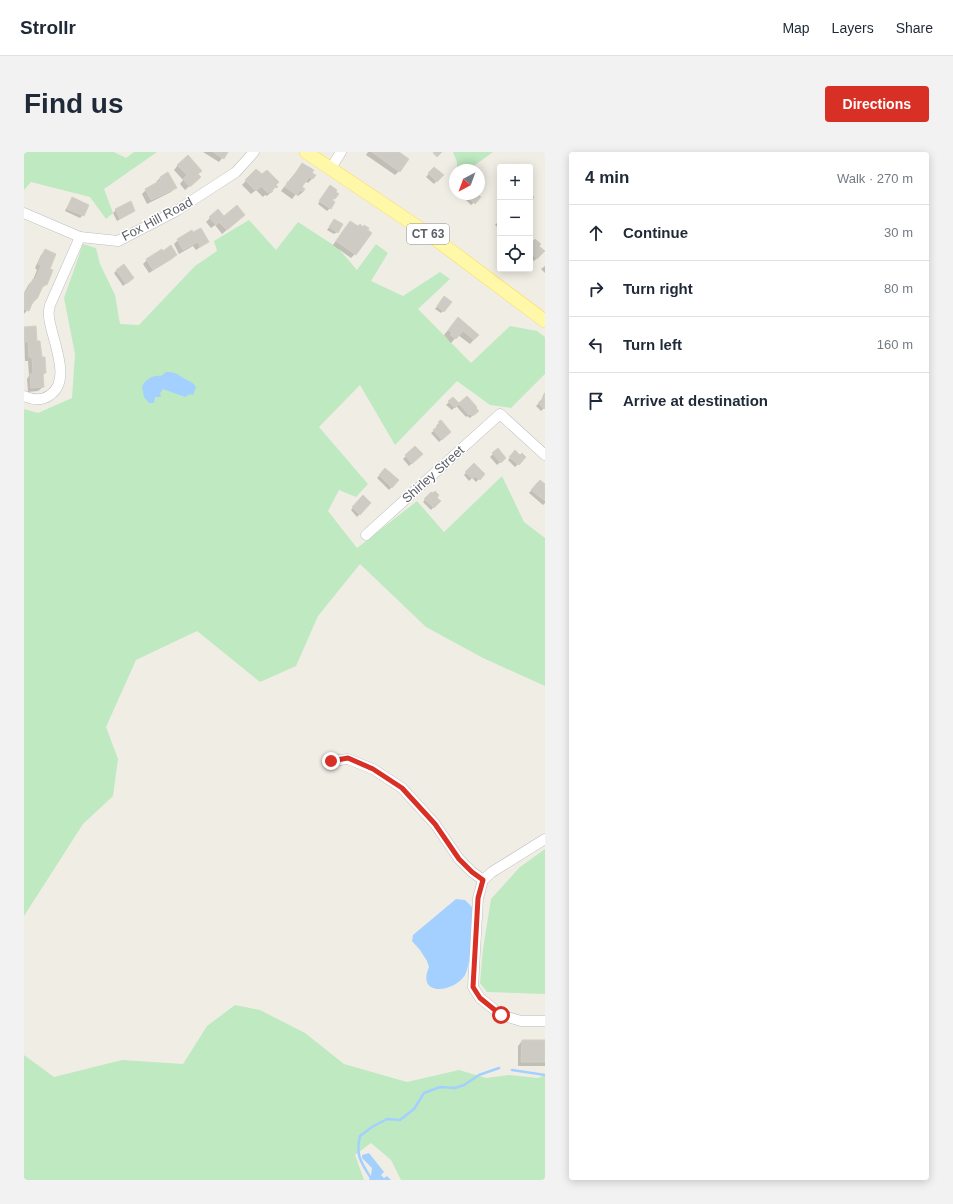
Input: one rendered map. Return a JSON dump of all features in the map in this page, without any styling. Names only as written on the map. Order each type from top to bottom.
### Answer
[{"type":"main road","name":"CT 63","points":[[306,152],[434,238],[545,321]]},
{"type":"street","name":"Fox Hill Road","points":[[24,213],[80,237],[118,241],[176,211],[236,172],[254,152]]},
{"type":"street","points":[[330,168],[341,152]]},
{"type":"street","points":[[24,396],[37,400],[47,398],[54,393],[60,382],[61,371],[49,316],[50,305],[80,237]]},
{"type":"street","name":"Shirley Street","points":[[366,535],[500,414],[544,453]]},
{"type":"street","points":[[331,761],[348,758],[373,769],[402,788],[435,824],[459,859],[472,872],[483,880]]},
{"type":"street","points":[[545,839],[492,872],[483,880],[478,898],[473,987],[480,998],[501,1015],[521,1021],[545,1021]]},
{"type":"green space","points":[[24,152],[114,152],[126,158],[134,152],[157,152],[104,189],[113,213],[106,219],[90,197],[31,182],[24,190]]},
{"type":"green space","points":[[453,152],[493,152],[476,164],[457,164]]},
{"type":"green space","points":[[249,220],[276,250],[298,222],[338,248],[357,270],[376,244],[388,253],[371,281],[403,296],[440,272],[450,279],[418,309],[471,363],[510,326],[537,331],[545,337],[545,374],[511,408],[490,405],[457,381],[395,445],[360,385],[319,427],[368,484],[356,497],[339,490],[328,511],[357,548],[417,501],[444,532],[502,476],[524,522],[545,538],[545,686],[483,658],[426,627],[360,564],[318,616],[296,666],[260,682],[197,631],[136,660],[106,727],[118,759],[113,796],[83,824],[24,916],[24,409],[38,413],[72,398],[75,354],[64,298],[83,244],[96,248],[100,264],[115,295],[120,324],[139,325],[195,266],[217,251],[214,241]]},
{"type":"green space","points":[[545,849],[545,994],[487,992],[480,983],[483,949],[491,899],[520,867]]},
{"type":"green space","points":[[235,1005],[260,1010],[305,1033],[344,1064],[407,1082],[459,1070],[486,1078],[509,1075],[538,1078],[545,1075],[545,1180],[401,1180],[391,1160],[371,1143],[355,1155],[364,1180],[24,1180],[24,1055],[54,1077],[122,1060],[183,1064],[207,1026]]},
{"type":"water","points":[[166,372],[176,374],[192,383],[196,387],[193,395],[190,394],[185,397],[163,389],[160,393],[161,397],[155,397],[154,403],[149,403],[144,397],[142,387],[150,378],[161,376]]},
{"type":"water","points":[[456,899],[465,900],[473,908],[469,961],[465,975],[460,981],[453,986],[438,989],[432,987],[428,983],[426,977],[429,967],[420,950],[412,941],[413,935]]},
{"type":"water","points":[[369,1153],[384,1172],[381,1175],[384,1178],[387,1176],[391,1180],[369,1180],[372,1168],[362,1158],[362,1155]]},
{"type":"building","points":[[213,152],[228,152],[224,159]]},
{"type":"building","points":[[372,152],[399,152],[409,159],[400,172]]},
{"type":"building","points":[[442,152],[437,157],[433,153]]},
{"type":"building","points":[[188,155],[202,171],[198,174],[201,177],[190,187],[183,179],[187,175],[177,165]]},
{"type":"building","points":[[302,163],[314,170],[312,173],[316,175],[313,179],[309,177],[302,187],[305,189],[303,192],[300,190],[297,195],[285,187]]},
{"type":"building","points":[[434,167],[444,175],[437,182],[428,173]]},
{"type":"building","points":[[256,169],[262,174],[267,170],[279,182],[276,185],[278,187],[275,187],[271,193],[270,191],[268,193],[261,186],[256,191],[245,180]]},
{"type":"building","points":[[168,172],[177,188],[151,200],[145,189],[161,180],[160,177]]},
{"type":"building","points":[[330,185],[337,190],[336,192],[339,194],[335,199],[331,199],[335,202],[331,209],[319,201]]},
{"type":"building","points":[[72,197],[89,205],[84,216],[67,209]]},
{"type":"building","points":[[471,200],[478,200],[475,204]]},
{"type":"building","points":[[131,201],[135,211],[120,219],[115,209]]},
{"type":"building","points":[[237,205],[245,215],[227,230],[219,222],[216,225],[209,217],[218,209],[224,216]]},
{"type":"building","points":[[334,219],[343,224],[338,233],[329,227]]},
{"type":"building","points":[[350,221],[358,226],[360,224],[363,227],[364,225],[369,228],[368,230],[372,233],[356,255],[336,241]]},
{"type":"building","points":[[201,228],[209,242],[200,247],[198,242],[183,250],[177,239],[192,230],[193,232]]},
{"type":"building","points":[[535,239],[541,244],[539,246],[545,251],[537,259],[533,255],[533,241]]},
{"type":"building","points":[[171,245],[177,255],[153,270],[146,259],[162,249],[163,251]]},
{"type":"building","points":[[45,249],[56,254],[50,269],[53,270],[47,285],[44,284],[37,299],[35,297],[29,311],[24,309],[24,292],[26,293],[33,279],[35,280],[41,265],[38,264]]},
{"type":"building","points":[[124,264],[134,278],[126,284],[116,270]]},
{"type":"building","points":[[444,296],[452,302],[444,312],[437,306]]},
{"type":"building","points":[[458,317],[479,335],[474,340],[463,331],[456,339],[450,335],[452,333],[448,330]]},
{"type":"building","points":[[36,326],[37,341],[40,341],[42,357],[45,357],[46,373],[43,373],[44,387],[31,388],[30,374],[33,374],[32,357],[29,357],[28,341],[25,342],[24,327]]},
{"type":"building","points":[[467,396],[479,411],[473,416],[470,414],[469,415],[459,404],[455,408],[448,401],[453,397],[459,403]]},
{"type":"building","points":[[545,396],[545,408],[544,409],[538,403]]},
{"type":"building","points":[[441,420],[451,432],[442,440],[433,430],[440,424],[438,422]]},
{"type":"building","points":[[415,446],[423,454],[412,464],[405,455]]},
{"type":"building","points":[[498,448],[506,458],[501,463],[492,453]]},
{"type":"building","points":[[515,450],[520,455],[522,453],[526,457],[519,465],[509,457]]},
{"type":"building","points":[[474,463],[485,474],[480,480],[475,476],[473,479],[465,472]]},
{"type":"building","points":[[385,468],[399,480],[392,488],[379,475]]},
{"type":"building","points":[[540,480],[545,484],[545,501],[531,490]]},
{"type":"building","points":[[435,491],[439,495],[437,498],[441,501],[434,508],[424,499],[431,492],[433,493]]},
{"type":"building","points":[[363,495],[371,503],[360,515],[352,507]]},
{"type":"building","points":[[522,1040],[545,1040],[545,1062],[521,1062]]},
{"type":"waterway","points":[[372,1180],[360,1160],[358,1149],[360,1136],[372,1127],[387,1119],[400,1120],[414,1109],[424,1093],[440,1087],[455,1088],[464,1085],[479,1075],[499,1068]]},
{"type":"waterway","points":[[512,1070],[545,1075]]},
{"type":"route","points":[[331,761],[348,758],[373,769],[402,788],[435,824],[459,859],[472,872],[483,880],[478,898],[473,987],[480,998],[501,1015]]}]
